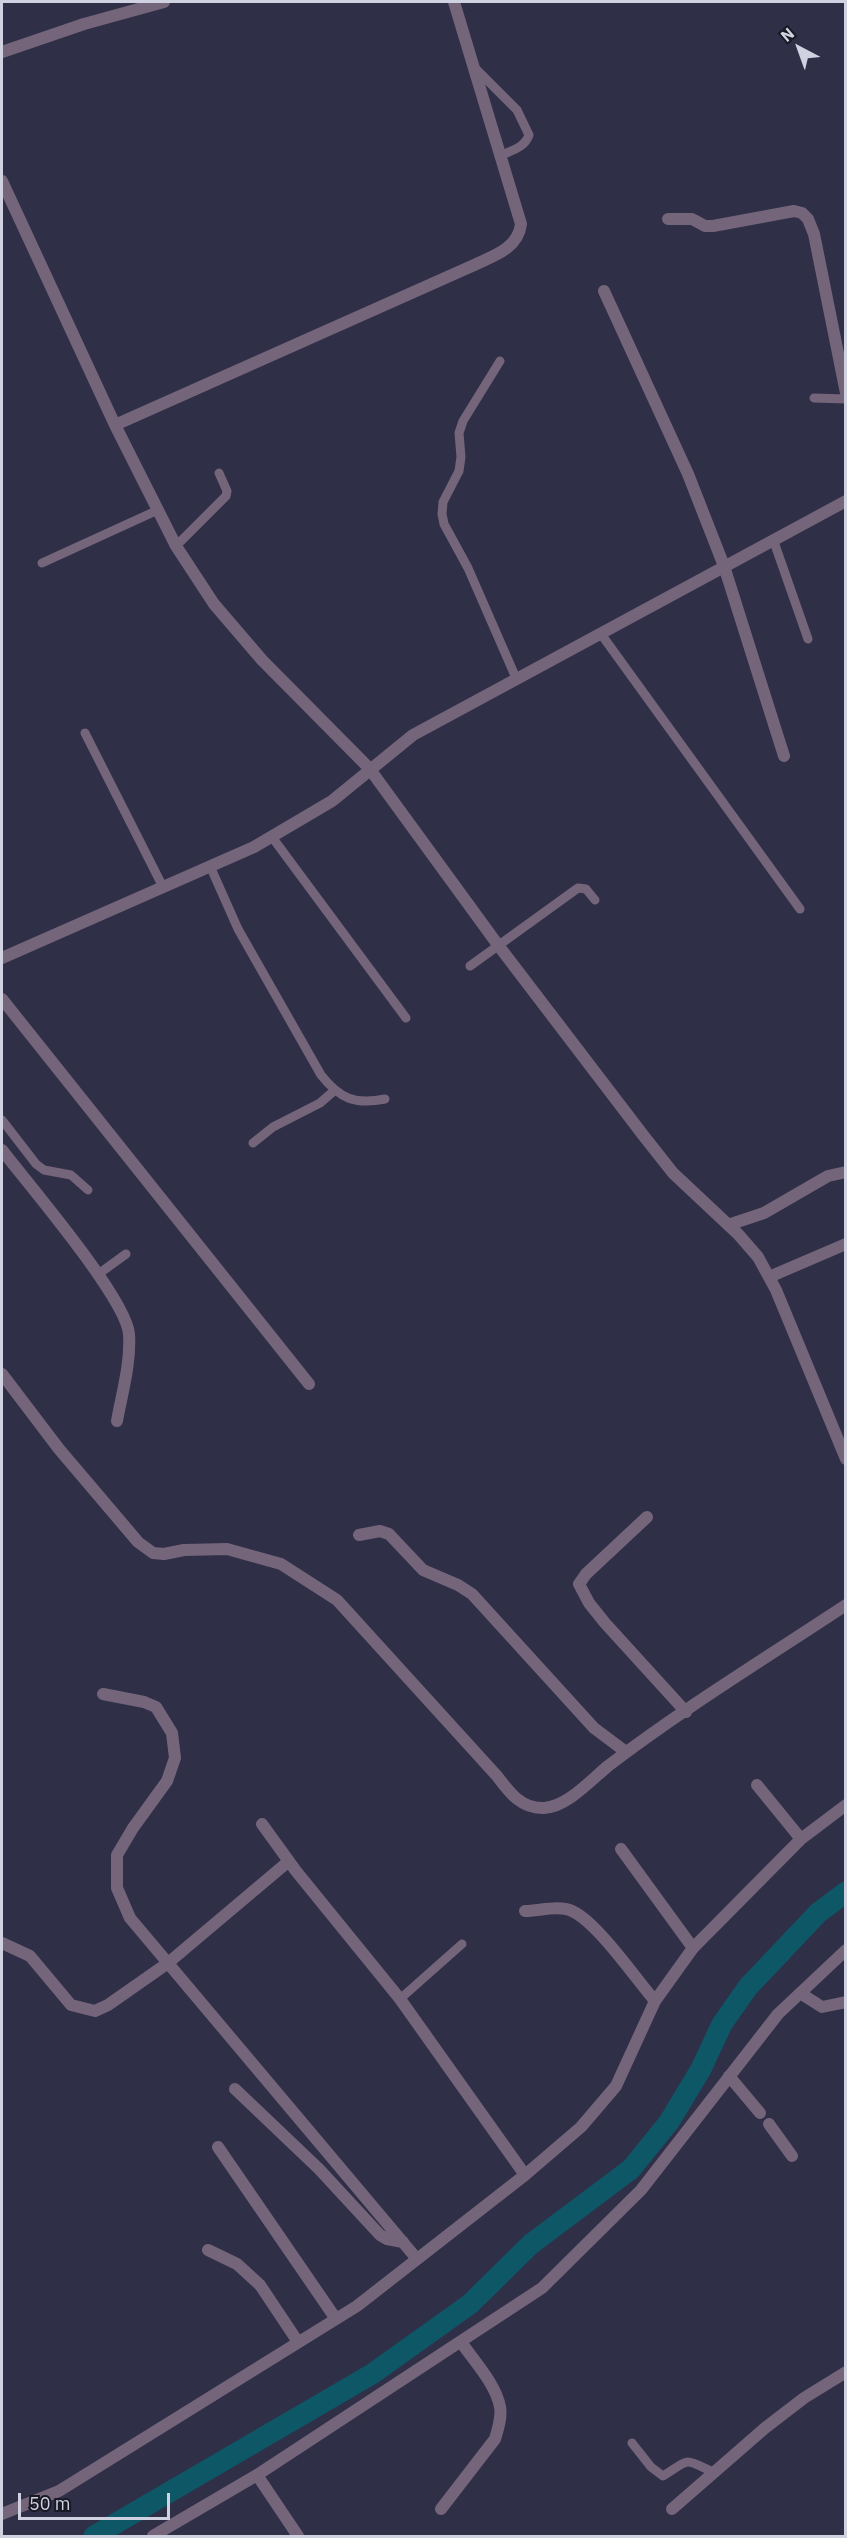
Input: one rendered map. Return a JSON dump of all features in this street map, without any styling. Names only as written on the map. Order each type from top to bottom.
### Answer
[{"type":"street","points":[[2,52],[84,24],[164,2]]},
{"type":"street","points":[[115,426],[515,243],[520,234],[521,224],[454,2]]},
{"type":"street","points":[[2,181],[115,426],[177,546],[214,604],[261,660],[369,768],[498,945],[674,1173],[758,1257],[769,1277],[845,1454]]},
{"type":"street","points":[[668,219],[692,219],[705,226],[713,226],[794,211],[802,213],[808,219],[814,234],[846,393]]},
{"type":"street","points":[[604,291],[688,474],[724,566],[784,756]]},
{"type":"street","points":[[2,958],[163,888],[272,837],[351,788],[369,768],[413,735],[846,501]]},
{"type":"street","points":[[2,999],[309,1384]]},
{"type":"street","points":[[2,1150],[97,1275],[126,1320],[129,1335],[127,1370],[117,1421]]},
{"type":"street","points":[[728,1225],[764,1213],[828,1176],[846,1172]]},
{"type":"street","points":[[769,1277],[846,1244]]},
{"type":"street","points":[[2,1374],[60,1449],[138,1542],[153,1553],[227,1549],[281,1564],[337,1600],[497,1776],[512,1796],[526,1805],[545,1808],[564,1800],[626,1752],[846,1605]]},
{"type":"street","points":[[647,1517],[586,1574],[579,1584],[589,1603],[605,1623],[686,1712]]},
{"type":"street","points":[[359,1535],[380,1531],[389,1534],[423,1570],[458,1585],[472,1594],[594,1728],[626,1752]]},
{"type":"street","points":[[103,1694],[144,1702],[156,1707],[172,1732],[175,1758],[167,1781],[133,1828],[117,1855],[117,1888],[130,1918],[417,2259]]},
{"type":"street","points":[[757,1785],[801,1839]]},
{"type":"street","points":[[2,2514],[58,2491],[357,2306],[525,2175],[581,2127],[616,2086],[655,2001],[693,1948],[801,1839],[846,1805]]},
{"type":"street","points":[[262,1824],[400,1999],[525,2175]]},
{"type":"street","points":[[621,1849],[693,1948]]},
{"type":"street","points":[[2,1943],[30,1956],[71,2005],[95,2011],[108,2005],[168,1963],[289,1861]]},
{"type":"street","points":[[525,1911],[564,1909],[573,1912],[591,1925],[655,2001]]},
{"type":"street","points":[[153,2536],[257,2475],[542,2288],[641,2190],[778,2014],[846,1950]]},
{"type":"street","points":[[800,1993],[822,2007],[846,2002]]},
{"type":"street","points":[[729,2076],[760,2113]]},
{"type":"street","points":[[236,2089],[319,2169],[380,2235],[403,2242]]},
{"type":"street","points":[[769,2124],[792,2156]]},
{"type":"street","points":[[218,2147],[336,2319]]},
{"type":"street","points":[[208,2250],[237,2264],[260,2285],[298,2342]]},
{"type":"street","points":[[441,2509],[495,2439],[499,2425],[501,2408],[494,2391],[461,2342]]},
{"type":"street","points":[[672,2509],[765,2428],[804,2398],[846,2372]]},
{"type":"street","points":[[257,2475],[298,2536]]},
{"type":"lane","points":[[475,68],[517,110],[529,135],[521,147],[502,155]]},
{"type":"lane","points":[[500,361],[463,421],[459,433],[461,457],[459,471],[443,502],[442,514],[444,524],[468,568],[516,678]]},
{"type":"lane","points":[[814,398],[846,399]]},
{"type":"lane","points":[[177,546],[226,496],[227,491],[219,473]]},
{"type":"lane","points":[[42,564],[158,510]]},
{"type":"lane","points":[[773,539],[808,639]]},
{"type":"lane","points":[[601,634],[800,909]]},
{"type":"lane","points":[[86,734],[163,888]]},
{"type":"lane","points":[[272,837],[406,1018]]},
{"type":"lane","points":[[210,866],[238,929],[321,1075],[335,1090],[357,1102],[385,1099]]},
{"type":"lane","points":[[470,966],[578,888],[583,887],[595,900]]},
{"type":"lane","points":[[253,1143],[273,1127],[320,1103],[335,1090]]},
{"type":"lane","points":[[2,1120],[36,1164],[50,1172],[71,1175],[88,1190]]},
{"type":"lane","points":[[97,1275],[126,1254]]},
{"type":"lane","points":[[400,1999],[462,1944]]},
{"type":"lane","points":[[632,2444],[663,2476],[687,2460],[715,2473]]},
{"type":"waterway","points":[[94,2536],[372,2374],[470,2304],[531,2244],[631,2169],[669,2122],[701,2069],[722,2024],[748,1987],[818,1913],[846,1892]]}]
